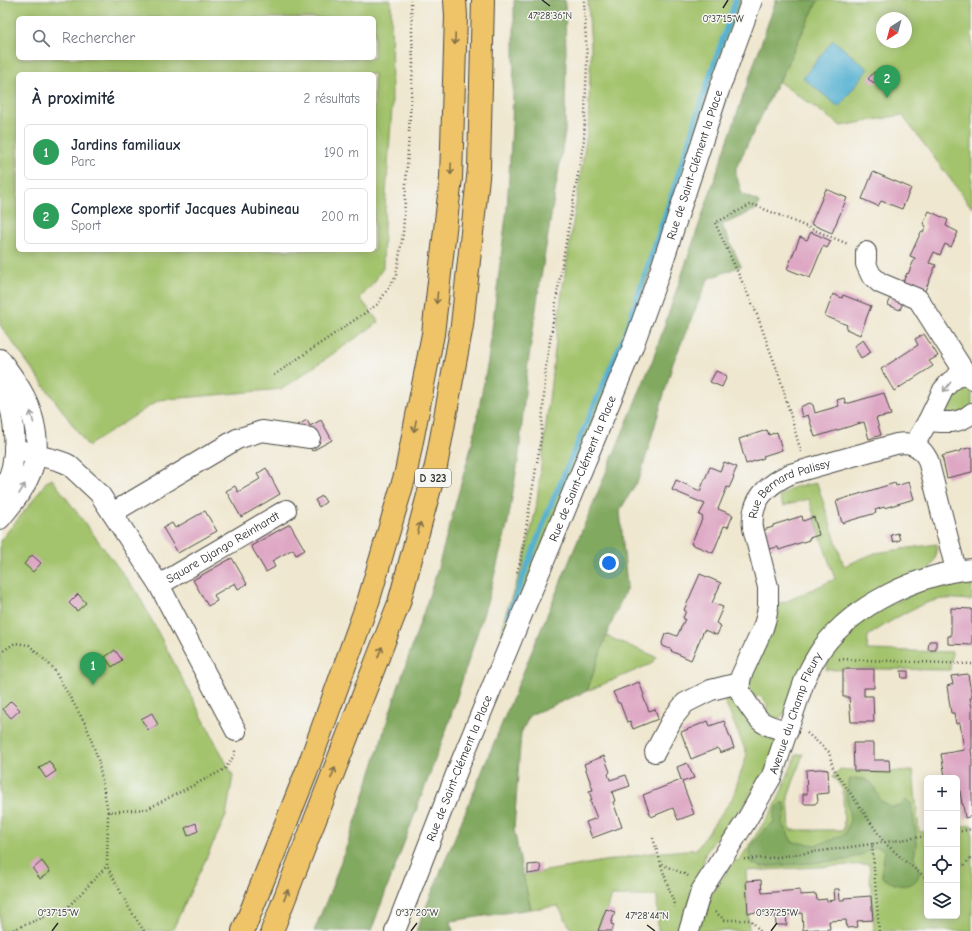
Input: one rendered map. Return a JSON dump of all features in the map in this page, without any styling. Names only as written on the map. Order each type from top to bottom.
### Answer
[{"type":"highway","name":"D 323","points":[[243,931],[306,773],[369,599],[406,472],[433,334],[451,178],[456,16],[455,0]]},
{"type":"highway","name":"D 323","points":[[272,931],[399,603],[436,466],[462,325],[479,168],[483,0]]},
{"type":"street","name":"Rue de Saint-Clément la Place","points":[[395,931],[458,769],[632,349],[659,274],[719,90],[752,0]]},
{"type":"street","points":[[866,252],[866,264],[871,276],[880,283],[918,299],[967,374],[957,376],[943,390],[914,445],[925,454],[928,460],[964,569]]},
{"type":"street","points":[[0,360],[15,380],[27,401],[32,413],[36,441],[36,455],[33,467],[23,489],[0,519]]},
{"type":"street","points":[[0,377],[12,413],[14,430],[12,466],[0,499]]},
{"type":"street","points":[[928,421],[960,421],[972,413]]},
{"type":"street","points":[[112,513],[237,439],[262,431],[310,438]]},
{"type":"street","name":"Rue Bernard Palissy","points":[[739,683],[740,676],[763,628],[768,607],[768,587],[752,521],[753,512],[763,493],[775,482],[790,474],[896,444],[902,443],[914,445]]},
{"type":"street","points":[[14,448],[69,465],[98,492],[159,585],[236,731]]},
{"type":"street","name":"Square Django Reinhardt","points":[[159,585],[286,510]]},
{"type":"street","name":"Avenue du Champ Fleury","points":[[689,931],[701,892],[764,791],[795,730],[805,680],[810,668],[823,647],[838,630],[865,609],[888,595],[938,575],[964,569]]},
{"type":"street","points":[[655,752],[673,718],[685,703],[711,690],[739,683],[743,697],[760,721],[769,726],[795,730]]},
{"type":"path","points":[[274,375],[378,304],[396,276],[403,234],[413,72],[411,0]]},
{"type":"path","points":[[515,576],[520,563],[540,439],[546,367],[561,270],[584,140],[587,62],[584,0]]},
{"type":"path","points":[[801,453],[778,370],[756,312],[715,223],[752,204],[866,252]]},
{"type":"path","points":[[0,653],[15,643],[29,645],[53,668],[86,726],[98,759],[108,812],[107,866],[128,908],[144,931]]},
{"type":"path","points":[[835,659],[972,664]]},
{"type":"path","points":[[795,730],[829,752],[833,768],[884,842],[924,876]]},
{"type":"path","points":[[108,812],[147,809],[225,770],[235,754],[236,731]]},
{"type":"path","points":[[960,832],[972,830]]},
{"type":"path","points":[[742,859],[770,858],[924,836]]},
{"type":"path","points":[[653,838],[675,907]]},
{"type":"path","points":[[872,844],[879,931]]},
{"type":"path","points":[[960,867],[972,857]]},
{"type":"path","points":[[661,864],[687,875],[701,892],[712,911],[725,920],[752,920],[760,931]]},
{"type":"path","points":[[10,931],[68,907],[107,866]]},
{"type":"green space","points":[[0,0],[391,0],[392,108],[384,224],[383,268],[373,284],[360,298],[379,322],[282,389],[159,400],[88,446],[0,325]]},
{"type":"green space","points":[[514,0],[565,0],[566,58],[565,132],[538,295],[527,371],[519,455],[508,522],[489,596],[447,728],[371,931],[314,931],[330,892],[357,817],[390,712],[435,578],[472,444],[488,361],[507,208],[512,126]]},
{"type":"green space","points":[[588,0],[741,0],[624,350],[501,644],[504,618],[522,567],[536,509],[561,299],[588,127],[591,48]]},
{"type":"green space","points":[[776,0],[818,0],[736,168],[736,174],[742,194],[759,202],[757,209],[722,225],[741,266],[708,279],[673,363],[640,477],[620,510],[627,587],[606,636],[587,691],[530,715],[521,733],[514,829],[531,909],[451,921],[453,931],[416,931],[653,359]]},
{"type":"green space","points":[[818,0],[972,0],[972,208],[902,115],[841,126],[779,82]]},
{"type":"green space","points":[[963,383],[972,386],[972,405],[960,415],[943,413],[943,402]]},
{"type":"green space","points":[[52,479],[138,594],[233,776],[226,816],[172,931],[0,931],[0,541],[46,482]]},
{"type":"green space","points":[[817,483],[844,566],[875,553],[937,544],[935,560],[929,569],[859,604],[785,713],[777,719],[763,712],[768,705],[759,695],[754,700],[749,686],[754,665],[776,604],[785,602],[835,579],[809,499],[783,506],[779,496],[794,487]]},
{"type":"green space","points":[[972,576],[972,600],[944,599],[924,604],[904,613],[868,636],[867,650],[952,652],[950,670],[826,670],[833,646],[867,615],[943,580]]},
{"type":"green space","points":[[606,636],[657,657],[651,664],[587,691]]},
{"type":"green space","points":[[724,700],[737,703],[769,736],[775,740],[778,749],[742,809],[717,837],[705,854],[702,873],[679,931],[658,931],[657,896],[612,896],[598,931],[572,931],[558,906],[531,909],[523,875],[651,853],[697,849],[732,799],[747,754]]},
{"type":"green space","points":[[803,754],[788,797],[790,830],[844,830],[843,790],[833,776],[840,769],[877,772],[913,771],[919,832],[924,831],[924,919],[960,919],[960,827],[972,825],[972,931],[874,931],[869,864],[746,871],[749,931],[697,931],[710,897],[734,860],[739,861],[776,804],[796,755]]},
{"type":"green space","points":[[850,779],[864,779],[872,783],[881,801],[891,807],[900,806],[906,800],[911,803],[916,834],[914,857],[920,871],[917,879],[913,883],[909,885],[900,885],[890,882],[882,877],[885,850],[876,847],[847,860],[761,867],[750,862],[749,851],[764,830],[774,822],[775,811],[781,803],[784,803],[786,809],[783,823],[792,842],[817,845],[846,833],[850,819],[846,794]]},
{"type":"water","points":[[833,40],[868,69],[839,107],[803,78]]},
{"type":"building","points":[[874,72],[881,76],[876,84],[868,79]]},
{"type":"building","points":[[873,172],[911,188],[902,209],[881,201],[878,206],[862,199]]},
{"type":"building","points":[[826,189],[847,198],[832,233],[811,224]]},
{"type":"building","points":[[929,211],[948,220],[946,226],[958,232],[951,247],[945,244],[940,255],[934,252],[929,263],[936,265],[924,293],[902,284],[915,258],[910,256],[921,232],[923,233],[926,226],[923,224]]},
{"type":"building","points":[[811,232],[831,241],[827,248],[823,246],[810,278],[787,269],[800,237],[807,240]]},
{"type":"building","points":[[833,294],[842,298],[843,295],[871,306],[860,335],[846,329],[847,325],[825,316]]},
{"type":"building","points":[[891,297],[903,302],[900,310],[888,305]]},
{"type":"building","points":[[924,334],[938,356],[929,361],[933,366],[894,391],[881,369],[918,345],[915,339]]},
{"type":"building","points":[[863,340],[871,352],[861,358],[854,346]]},
{"type":"building","points":[[716,371],[727,376],[722,387],[710,382]]},
{"type":"building","points":[[884,393],[891,415],[876,418],[881,435],[869,439],[864,422],[815,437],[808,415],[802,417],[800,409],[802,406],[810,403],[813,405],[815,413],[839,406],[837,400],[844,398],[846,404]]},
{"type":"building","points":[[307,420],[310,426],[321,420],[332,440],[312,451],[298,425]]},
{"type":"building","points":[[767,430],[769,435],[777,432],[782,450],[763,456],[764,458],[746,464],[739,439]]},
{"type":"building","points":[[972,447],[972,472],[947,478],[942,456]]},
{"type":"building","points":[[724,462],[737,467],[733,476],[734,477],[729,488],[727,487],[718,509],[733,515],[728,527],[724,526],[713,553],[691,544],[703,517],[699,515],[705,504],[672,490],[676,480],[700,491],[710,467],[720,471]]},
{"type":"building","points":[[266,468],[280,494],[241,517],[226,491],[235,486],[238,492],[260,479],[257,474]]},
{"type":"building","points":[[909,482],[914,499],[875,510],[876,513],[842,523],[836,501],[895,483],[896,486]]},
{"type":"building","points":[[322,496],[326,502],[319,507],[315,500]]},
{"type":"building","points":[[205,511],[217,531],[178,553],[163,528],[172,523],[175,528]]},
{"type":"building","points":[[802,516],[803,521],[814,517],[819,535],[779,550],[778,547],[769,549],[763,530],[773,527],[773,525]]},
{"type":"building","points":[[290,524],[305,550],[296,555],[293,549],[272,561],[275,567],[266,572],[251,546]]},
{"type":"building","points":[[898,533],[900,540],[893,542],[891,535]]},
{"type":"building","points":[[32,555],[41,563],[33,572],[24,564]]},
{"type":"building","points":[[232,558],[247,584],[238,589],[235,583],[214,595],[217,601],[208,606],[193,580]]},
{"type":"building","points":[[700,574],[721,583],[712,603],[723,607],[716,623],[721,626],[717,635],[704,630],[691,660],[671,651],[672,650],[663,646],[662,643],[665,634],[669,633],[677,636],[685,619],[683,618],[686,611],[684,610]]},
{"type":"building","points":[[78,594],[86,603],[77,611],[69,603]]},
{"type":"building","points":[[951,608],[972,609],[972,645],[948,644],[948,636],[951,636]]},
{"type":"building","points":[[929,641],[936,641],[936,650],[928,650]]},
{"type":"building","points":[[115,650],[122,660],[112,667],[105,657]]},
{"type":"building","points":[[843,669],[874,669],[874,688],[864,688],[864,696],[873,696],[874,722],[851,722],[849,697],[843,697]]},
{"type":"building","points":[[901,671],[908,671],[908,678],[902,678]]},
{"type":"building","points":[[968,674],[972,698],[970,698],[972,708],[972,816],[965,818],[960,792],[960,775],[945,775],[941,754],[964,750],[960,723],[956,724],[954,713],[951,713],[947,686],[953,684],[951,676]]},
{"type":"building","points":[[639,682],[649,711],[655,709],[658,719],[633,729],[630,721],[627,722],[620,703],[618,703],[613,692]]},
{"type":"building","points":[[11,701],[20,710],[11,718],[3,709]]},
{"type":"building","points":[[152,713],[158,725],[148,730],[141,719]]},
{"type":"building","points":[[708,721],[710,726],[724,721],[734,748],[720,753],[718,748],[691,759],[681,732]]},
{"type":"building","points":[[853,743],[874,743],[874,760],[889,760],[890,772],[854,771]]},
{"type":"building","points":[[604,756],[610,772],[608,774],[610,780],[626,775],[630,786],[612,792],[615,801],[613,802],[622,827],[592,838],[586,822],[597,818],[590,801],[592,800],[589,791],[593,790],[584,764]]},
{"type":"building","points":[[49,761],[56,771],[46,778],[39,768]]},
{"type":"building","points":[[687,763],[694,778],[682,782],[694,814],[678,820],[673,808],[651,817],[643,795],[681,780],[677,767]]},
{"type":"building","points":[[806,770],[828,770],[829,793],[817,794],[818,801],[815,804],[805,804],[803,802],[803,794],[807,794]]},
{"type":"building","points":[[196,823],[198,831],[188,836],[185,828]]},
{"type":"building","points":[[42,861],[50,872],[40,879],[33,869]]},
{"type":"building","points":[[540,864],[541,872],[528,874],[528,865]]},
{"type":"building","points":[[761,880],[762,893],[800,890],[800,895],[816,894],[817,900],[827,899],[827,901],[835,900],[834,889],[839,889],[840,900],[844,900],[844,898],[871,896],[873,920],[857,921],[858,927],[847,928],[846,920],[829,921],[830,929],[803,930],[802,913],[786,915],[787,925],[776,925],[775,914],[763,915],[763,912],[748,913],[746,881]]},
{"type":"building","points":[[606,909],[615,912],[611,924],[614,925],[612,931],[598,931]]},
{"type":"waterway","points":[[508,616],[549,509],[625,334],[736,0]]},
{"type":"place","name":"Complexe sportif Jacques Aubineau","points":[[887,98]]},
{"type":"place","name":"Jardins familiaux","points":[[93,685]]}]
